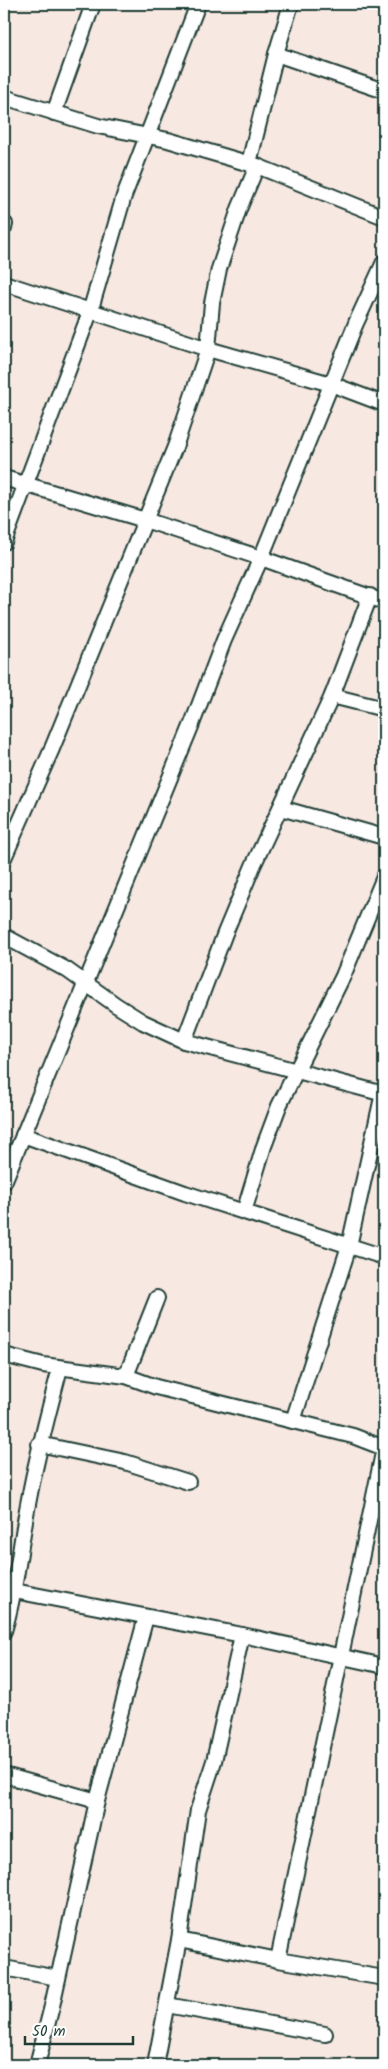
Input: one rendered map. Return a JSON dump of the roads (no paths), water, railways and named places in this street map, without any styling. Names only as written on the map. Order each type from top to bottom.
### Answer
[{"type":"street","points":[[54,113],[93,4]]},
{"type":"street","points":[[4,542],[90,312],[124,196],[198,4]]},
{"type":"street","points":[[4,858],[54,742],[175,446],[208,348],[212,303],[219,269],[253,164],[276,54],[291,4]]},
{"type":"street","points":[[276,54],[384,91]]},
{"type":"street","points":[[4,97],[98,126],[168,140],[253,164],[384,217]]},
{"type":"street","points":[[4,1182],[87,983],[224,640],[260,558],[356,323],[384,262]]},
{"type":"street","points":[[4,283],[90,312],[331,384],[384,404]]},
{"type":"street","points":[[4,478],[145,520],[384,602]]},
{"type":"street","points":[[184,1041],[253,866],[332,696],[370,596]]},
{"type":"street","points":[[332,696],[384,709]]},
{"type":"street","points":[[281,808],[384,837]]},
{"type":"street","points":[[244,1212],[264,1146],[288,1087],[357,946],[384,877]]},
{"type":"street","points":[[4,936],[46,958],[87,983],[143,1022],[184,1041],[383,1094],[349,1246],[293,1421]]},
{"type":"street","points":[[22,1135],[185,1193],[384,1257]]},
{"type":"street","points":[[126,1376],[157,1298]]},
{"type":"street","points":[[4,1355],[60,1368],[126,1376],[156,1387],[354,1436],[384,1448],[278,1960]]},
{"type":"street","points":[[4,1631],[9,1590],[19,1549],[39,1444],[60,1368]]},
{"type":"street","points":[[39,1444],[125,1462],[188,1482]]},
{"type":"street","points":[[9,1590],[242,1635],[384,1666]]},
{"type":"street","points":[[37,2065],[97,1801],[146,1617]]},
{"type":"street","points":[[155,2065],[179,1940],[198,1810],[214,1761],[242,1635]]},
{"type":"street","points":[[4,1775],[97,1801]]},
{"type":"street","points":[[179,1940],[278,1960],[384,1978]]},
{"type":"street","points":[[4,1968],[58,1978]]},
{"type":"street","points":[[167,2006],[325,2034]]}]
